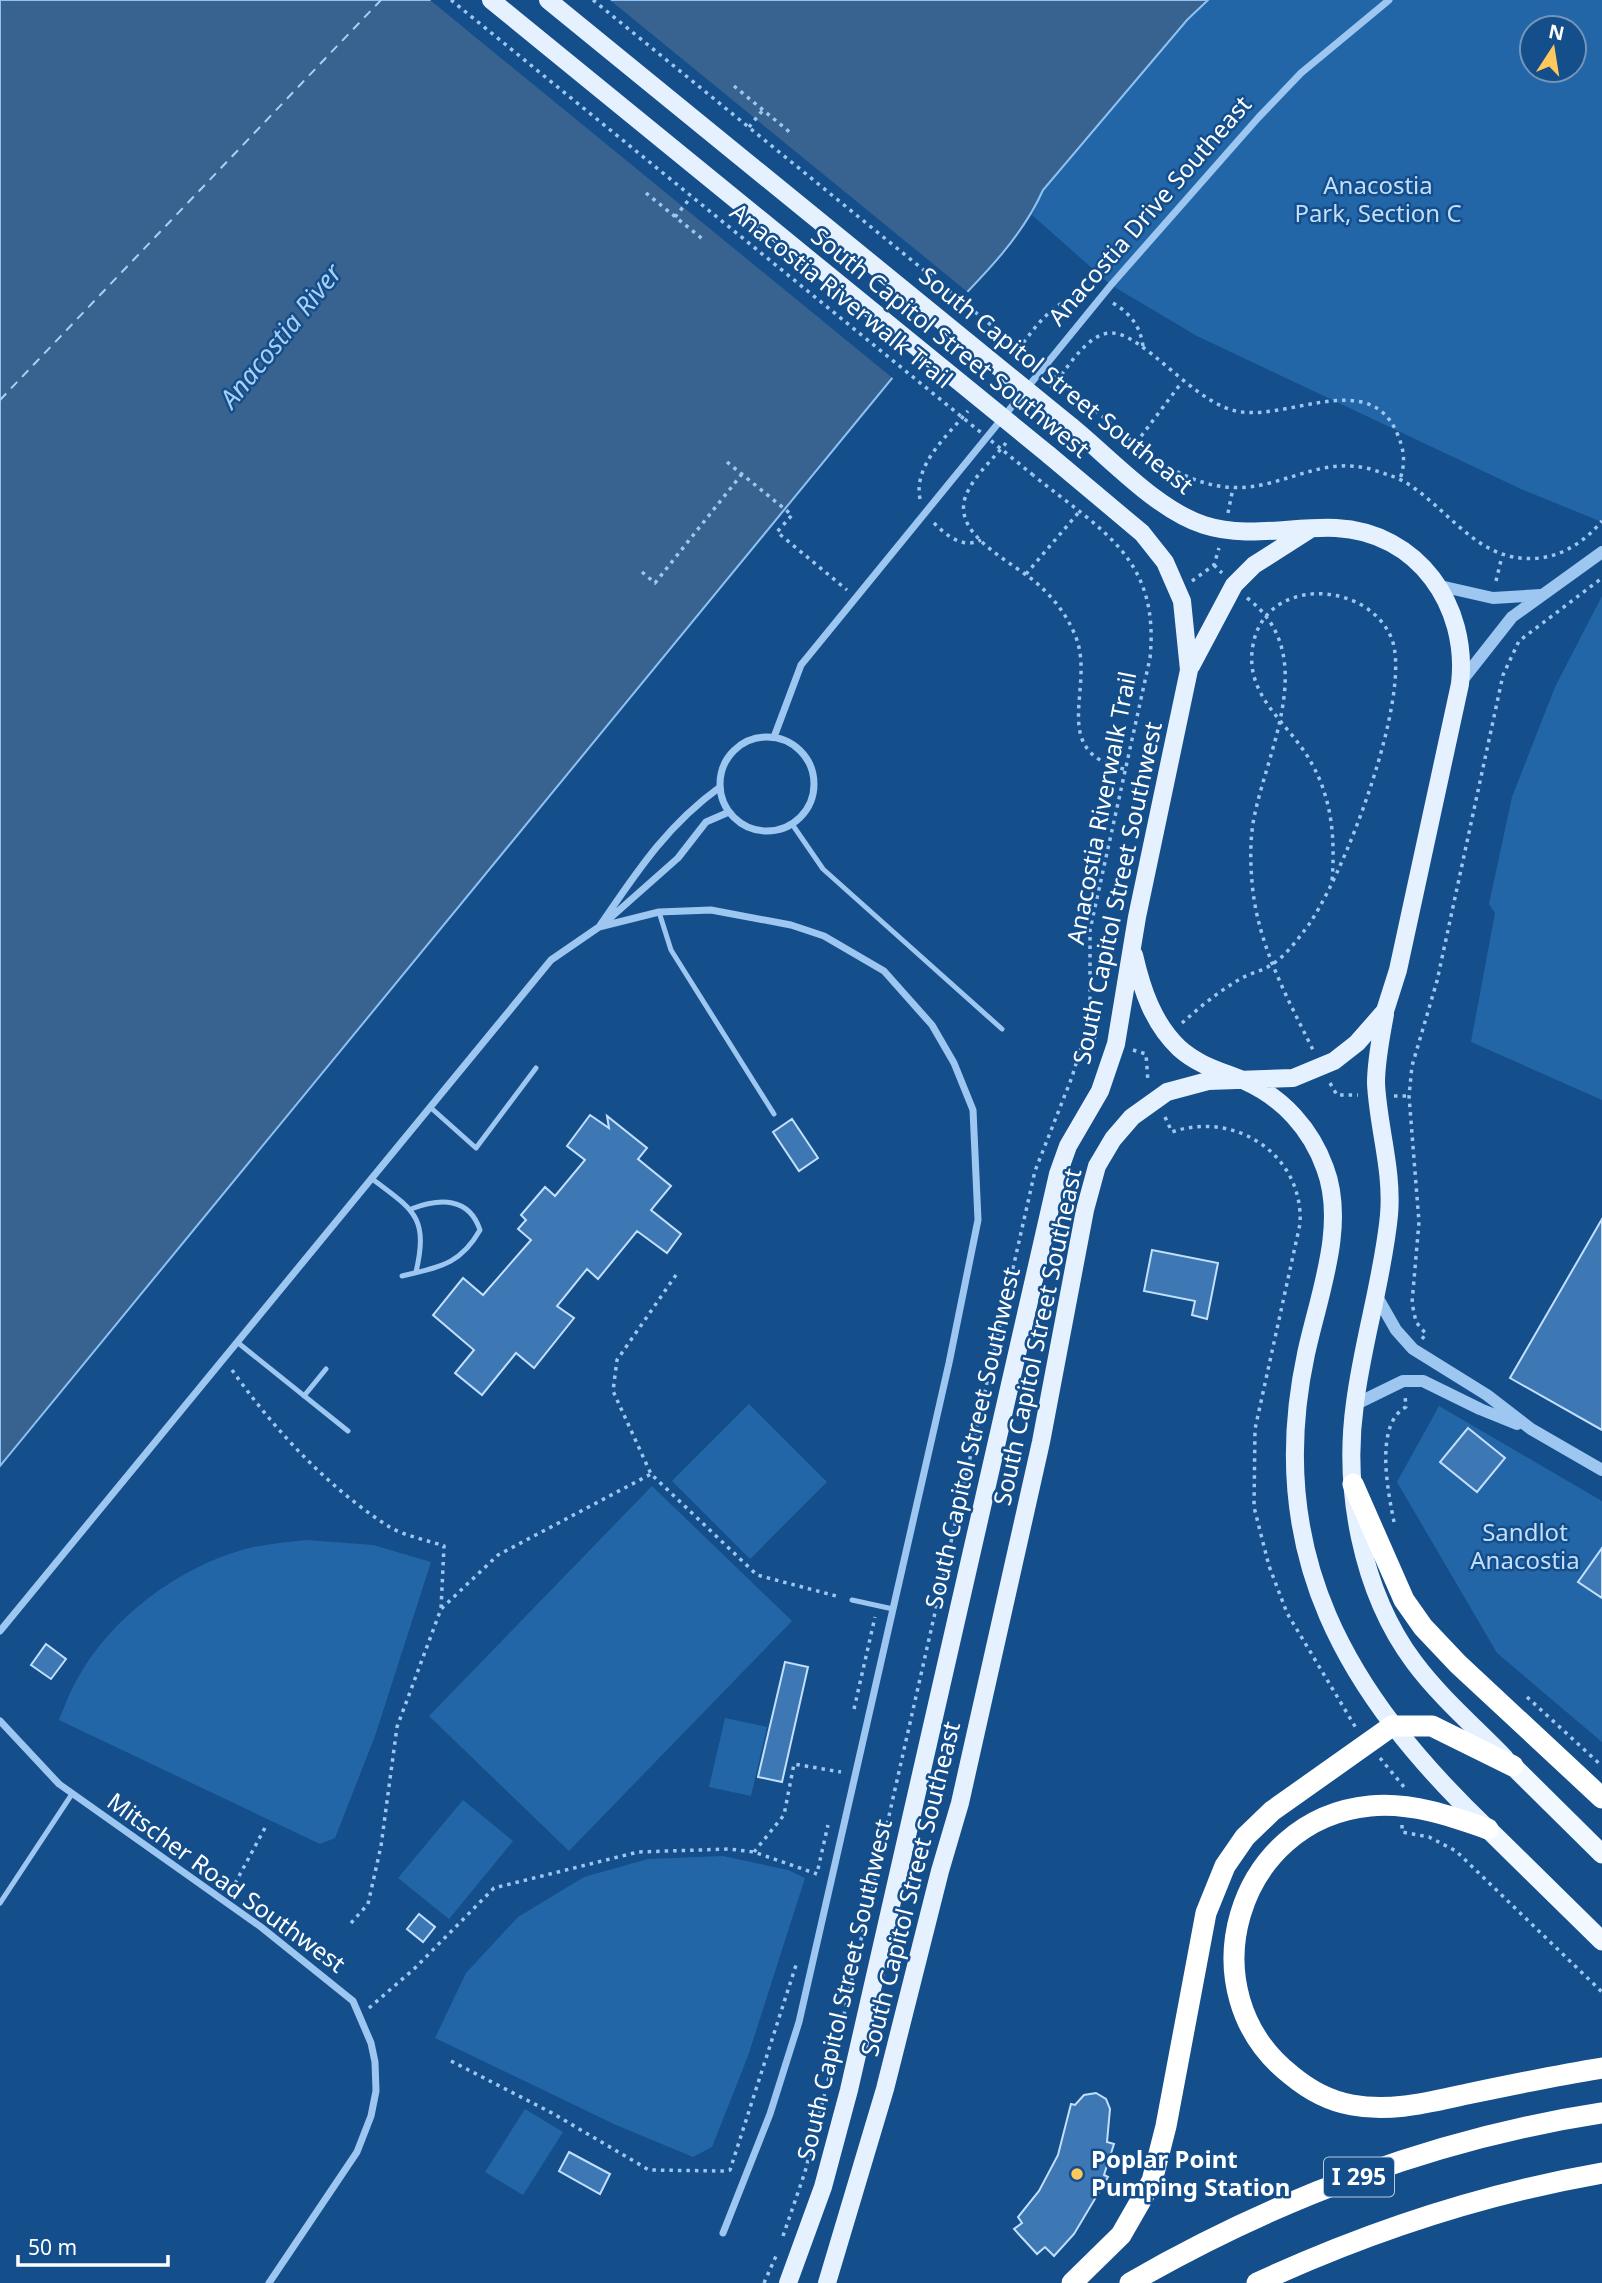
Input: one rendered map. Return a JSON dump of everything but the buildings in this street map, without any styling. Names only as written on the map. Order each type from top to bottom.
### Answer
[{"type":"highway","points":[[1353,1484],[1404,1600],[1423,1627],[1458,1664],[1602,1798]]},
{"type":"highway","points":[[1072,2283],[1121,2235],[1152,2181],[1166,2126],[1202,1929],[1211,1897],[1225,1866],[1245,1837],[1272,1811],[1392,1726],[1432,1726],[1513,1766],[1602,1854]]},
{"type":"highway","points":[[1602,1941],[1488,1829],[1428,1811],[1371,1806],[1326,1817],[1295,1834],[1261,1871],[1238,1919],[1234,1968],[1247,2020],[1281,2068],[1309,2089],[1350,2105],[1398,2107],[1602,2068]]},
{"type":"highway","name":"I 295","points":[[1130,2283],[1261,2216],[1365,2174],[1494,2135],[1602,2113]]},
{"type":"highway","name":"I 295","points":[[1257,2283],[1334,2249],[1425,2216],[1495,2196],[1602,2173]]},
{"type":"main road","name":"South Capitol Street Southwest","points":[[491,0],[1142,533],[1165,562],[1182,601],[1189,670],[1112,1060],[1100,1091],[1068,1146],[1058,1174],[849,2090],[823,2187],[788,2283]]},
{"type":"main road","name":"South Capitol Street Southeast","points":[[548,0],[1167,506],[1189,520],[1239,531],[1337,528],[1372,535],[1416,562],[1440,586],[1454,613],[1461,642],[1460,684],[1398,970],[1385,1012],[1357,1043],[1322,1069],[1293,1078],[1191,1084],[1156,1098],[1132,1117],[1113,1139],[1092,1179],[1041,1442],[960,1803],[882,2100],[827,2283]]},
{"type":"main road","points":[[1189,670],[1234,585],[1254,565],[1309,530]]},
{"type":"main road","points":[[1132,948],[1144,993],[1158,1023],[1168,1035],[1199,1063],[1244,1081],[1274,1097],[1299,1122],[1321,1156],[1330,1184],[1332,1231],[1298,1396],[1294,1448],[1297,1498],[1305,1548],[1319,1596],[1349,1661],[1392,1726],[1436,1777],[1488,1829]]},
{"type":"main road","points":[[1385,1012],[1376,1083],[1390,1200],[1376,1295],[1354,1405],[1353,1484],[1367,1560],[1385,1611],[1403,1645],[1428,1679],[1513,1766]]},
{"type":"street","name":"Anacostia Drive Southeast","points":[[774,737],[801,665],[1111,285],[1301,73],[1389,0]]},
{"type":"street","points":[[1460,684],[1503,626],[1602,552]]},
{"type":"street","points":[[1440,586],[1493,598],[1545,594]]},
{"type":"street","points":[[774,737],[800,750],[814,774],[815,789],[811,803],[792,824],[765,831],[752,829],[729,812],[720,787],[722,770],[729,755],[742,744],[757,738],[774,737]]},
{"type":"street","points":[[599,927],[657,843],[689,809],[720,787]]},
{"type":"street","points":[[0,1631],[551,960],[599,927],[678,858],[706,822],[729,812]]},
{"type":"street","points":[[599,927],[659,912],[711,910],[747,915],[813,932],[884,971],[932,1025],[954,1063],[973,1110],[978,1220],[894,1609],[799,2022],[771,2114],[723,2233]]},
{"type":"street","points":[[1376,1295],[1396,1330],[1413,1349],[1487,1395],[1531,1429],[1602,1470]]},
{"type":"street","points":[[1354,1405],[1403,1381],[1423,1381],[1480,1409],[1531,1429]]},
{"type":"street","name":"Mitscher Road Southwest","points":[[0,1721],[59,1784],[225,1902],[353,2001],[371,2043],[376,2071],[376,2091],[367,2129],[357,2152],[269,2283]]},
{"type":"lane","points":[[792,824],[823,869],[1002,1029]]},
{"type":"lane","points":[[659,912],[671,950],[774,1114]]},
{"type":"lane","points":[[429,1107],[476,1148],[536,1068]]},
{"type":"lane","points":[[371,1178],[411,1209],[422,1245],[416,1272]]},
{"type":"lane","points":[[402,1276],[455,1261],[470,1249],[480,1230],[476,1217],[467,1208],[450,1200],[435,1201],[411,1209]]},
{"type":"lane","points":[[237,1342],[348,1432]]},
{"type":"lane","points":[[304,1396],[326,1369]]},
{"type":"lane","points":[[852,1600],[894,1609]]},
{"type":"lane","points":[[0,1903],[72,1794]]},
{"type":"path","name":"Anacostia Riverwalk Trail","points":[[451,0],[1079,512],[1129,558],[1150,603],[1153,631],[1150,658],[1090,930],[1090,1002],[1085,1034],[1072,1077],[1035,1171],[826,2092],[805,2172],[764,2283]]},
{"type":"path","points":[[593,0],[1136,443],[1161,463],[1188,478],[1233,488],[1266,484],[1316,468],[1367,468],[1400,479],[1414,487],[1478,543],[1502,556],[1531,559],[1563,552],[1588,536],[1602,521]]},
{"type":"path","points":[[734,86],[792,134]]},
{"type":"path","points":[[749,127],[763,110]]},
{"type":"path","points":[[646,193],[705,241]]},
{"type":"path","points":[[675,216],[691,197]]},
{"type":"path","points":[[1111,302],[1133,319],[1141,333],[1144,348]]},
{"type":"path","points":[[1136,443],[1182,382]]},
{"type":"path","points":[[727,462],[792,515],[777,532],[856,597]]},
{"type":"path","points":[[642,572],[655,583],[742,474]]},
{"type":"path","points":[[1229,508],[1233,488]]},
{"type":"path","points":[[1026,574],[1079,512]]},
{"type":"path","points":[[932,521],[955,540],[970,544],[981,540]]},
{"type":"path","points":[[1196,579],[1214,565],[1218,550]]},
{"type":"path","points":[[1495,588],[1502,556]]},
{"type":"path","points":[[1214,565],[1224,575]]},
{"type":"path","points":[[1426,1334],[1413,1313],[1419,1222],[1409,1096],[1414,1053],[1437,981],[1505,666],[1513,649],[1528,632],[1602,578]]},
{"type":"path","points":[[1184,1021],[1241,978],[1271,965],[1312,922],[1332,882],[1351,839],[1379,756],[1397,673],[1395,647],[1387,630],[1371,610],[1340,596],[1321,593],[1300,596],[1283,603],[1267,618],[1253,641],[1252,670],[1264,701],[1308,757],[1326,794],[1334,833],[1332,882]]},
{"type":"path","points":[[1245,597],[1267,618],[1281,644],[1286,665],[1280,722],[1256,810],[1251,844],[1254,901],[1271,965],[1311,1046]]},
{"type":"path","points":[[1085,1034],[1102,1039]]},
{"type":"path","points":[[1130,1049],[1146,1054],[1148,1081]]},
{"type":"path","points":[[1333,1087],[1337,1095],[1356,1095]]},
{"type":"path","points":[[1397,1096],[1409,1096]]},
{"type":"path","points":[[1167,1120],[1172,1132],[1207,1125],[1228,1128],[1251,1136],[1272,1151],[1296,1191],[1300,1224],[1255,1429],[1255,1507],[1269,1566],[1287,1613],[1356,1728]]},
{"type":"path","points":[[676,1275],[617,1360],[613,1391],[651,1474],[757,1575],[798,1588],[852,1600]]},
{"type":"path","points":[[232,1370],[274,1425],[327,1478],[390,1528],[444,1546],[441,1609],[397,1727],[381,1846],[368,1905],[351,1923]]},
{"type":"path","points":[[1396,1531],[1390,1497],[1387,1434],[1393,1417],[1406,1407],[1405,1397]]},
{"type":"path","points":[[441,1609],[498,1555],[651,1474]]},
{"type":"path","points":[[852,1721],[877,1605]]},
{"type":"path","points":[[1518,1689],[1602,1766]]},
{"type":"path","points":[[1376,1754],[1406,1792]]},
{"type":"path","points":[[754,1852],[783,1815],[794,1764],[841,1769],[838,1785]]},
{"type":"path","points":[[1403,1821],[1402,1832],[1443,1843],[1469,1862],[1602,1992]]},
{"type":"path","points":[[815,1884],[828,1823]]},
{"type":"path","points":[[225,1902],[267,1824]]},
{"type":"path","points":[[359,2015],[414,1969],[494,1888],[638,1853],[729,1849],[754,1852],[817,1874]]},
{"type":"path","points":[[451,2061],[552,2113],[649,2170],[724,2171],[730,2169],[745,2131],[800,1951]]},
{"type":"green space","name":"Anacostia Park, Section C","points":[[1208,0],[1602,0],[1602,522],[1521,489],[1197,336],[1111,285],[1032,215],[1043,190],[1187,20]]},
{"type":"green space","points":[[1602,596],[1602,1100],[1471,1042],[1495,913],[1489,904],[1512,797],[1555,687]]},
{"type":"green space","points":[[749,1404],[827,1482],[750,1559],[672,1481]]},
{"type":"green space","name":"Sandlot Anacostia","points":[[1439,1406],[1602,1501],[1602,1742],[1497,1653],[1397,1482]]},
{"type":"green space","points":[[652,1486],[792,1621],[569,1851],[429,1716]]},
{"type":"green space","points":[[306,1540],[373,1545],[431,1562],[375,1736],[335,1838],[320,1844],[59,1720],[73,1686],[93,1655],[109,1634],[148,1598],[171,1582],[218,1558],[257,1546]]},
{"type":"green space","points":[[725,1718],[767,1727],[751,1796],[709,1787]]},
{"type":"green space","points":[[463,1800],[513,1841],[449,1919],[398,1878]]},
{"type":"green space","points":[[723,1856],[788,1870],[805,1878],[748,2056],[712,2147],[693,2157],[616,2125],[435,2038],[466,1973],[518,1917],[584,1877],[648,1859]]},
{"type":"green space","points":[[525,2109],[563,2132],[523,2195],[485,2172]]},
{"type":"water","name":"Anacostia River","points":[[0,0],[1208,0],[1187,20],[1043,190],[1023,226],[997,260],[939,321],[0,1466]]},
{"type":"pier","points":[[430,0],[610,0],[970,294],[941,323],[895,380]]},
{"type":"ferry route","points":[[0,400],[381,0]]},
{"type":"place","name":"Poplar Point Pumping Station","points":[[1077,2174]]}]
